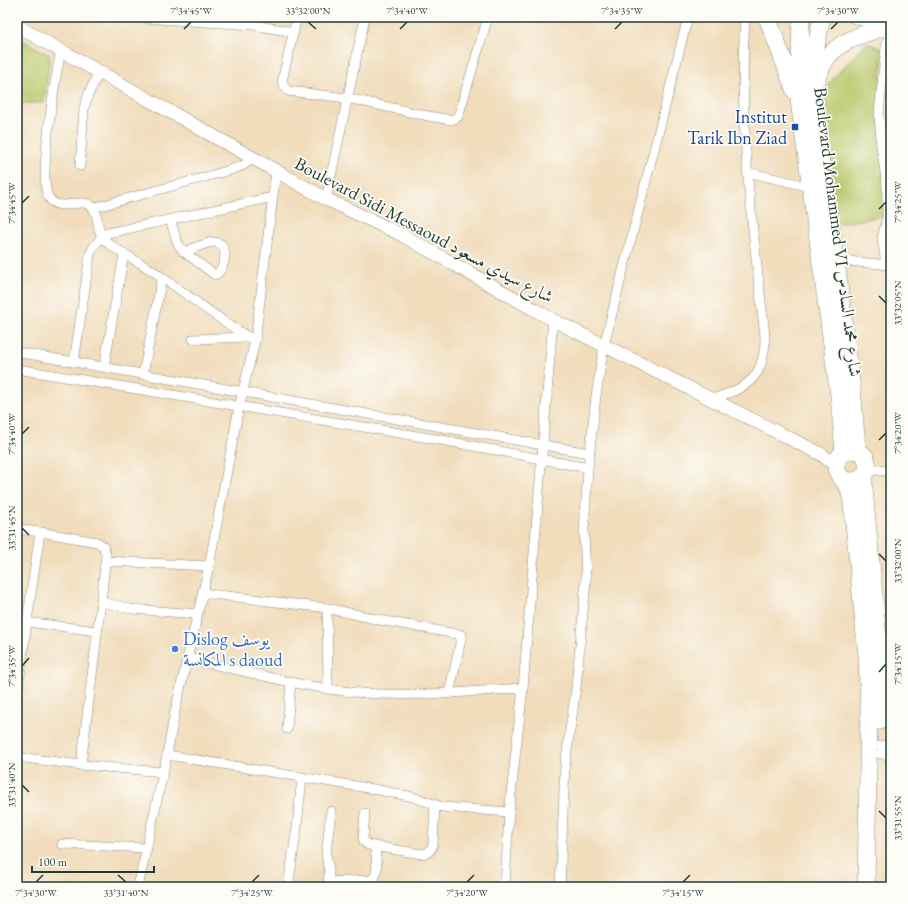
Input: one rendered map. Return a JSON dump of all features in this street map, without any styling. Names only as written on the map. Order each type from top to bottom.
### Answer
[{"type":"highway","points":[[767,17],[798,100]]},
{"type":"highway","name":"Boulevard Mohammed VI شارع محمد السادس","points":[[801,17],[798,100],[839,396],[852,464],[881,669],[885,750],[878,887]]},
{"type":"highway","name":"Boulevard Mohammed VI شارع محمد السادس","points":[[822,17],[813,61],[812,87],[815,124],[836,260],[853,398],[850,493],[867,655],[869,710],[866,887]]},
{"type":"highway","points":[[812,87],[823,64],[835,50],[851,40],[889,26]]},
{"type":"street","points":[[126,17],[254,21],[294,32]]},
{"type":"street","points":[[297,17],[282,81],[288,91],[347,98],[452,120],[455,120],[458,117],[488,17]]},
{"type":"street","points":[[326,199],[365,17]]},
{"type":"street","points":[[560,887],[565,765],[576,688],[586,580],[584,522],[596,396],[604,345],[688,17]]},
{"type":"street","points":[[712,399],[733,392],[750,381],[761,367],[765,352],[765,336],[747,172],[744,117],[745,17]]},
{"type":"street","points":[[836,260],[888,265],[882,238],[887,218],[888,186],[881,145],[879,113],[889,26],[855,17]]},
{"type":"street","name":"Boulevard Sidi Messaoud شارع سيدي مسعود","points":[[17,26],[326,199],[402,235],[553,320],[821,454],[852,464]]},
{"type":"street","points":[[62,51],[51,103],[44,176],[48,197],[54,203],[63,206],[81,203],[88,204],[93,208],[97,217],[102,236],[124,254],[252,339]]},
{"type":"street","points":[[80,166],[84,108],[99,72]]},
{"type":"street","points":[[881,145],[891,146]]},
{"type":"street","points":[[93,208],[227,171],[242,166],[254,158]]},
{"type":"street","points":[[138,887],[167,755],[175,711],[209,566],[243,391],[276,171]]},
{"type":"street","points":[[747,172],[811,187]]},
{"type":"street","points":[[74,362],[90,254],[94,245],[102,236],[108,233],[273,197]]},
{"type":"street","points":[[170,220],[178,244],[184,252],[215,275],[222,270],[224,249],[222,245],[214,242],[184,252]]},
{"type":"street","points":[[104,367],[124,254]]},
{"type":"street","points":[[143,374],[162,278]]},
{"type":"street","points":[[505,887],[509,812],[523,688],[553,320]]},
{"type":"street","points":[[193,339],[252,339]]},
{"type":"street","points":[[17,352],[243,391],[543,446],[590,453]]},
{"type":"street","points":[[17,369],[447,441],[588,468]]},
{"type":"street","points":[[852,464],[887,471]]},
{"type":"street","points":[[17,529],[97,542],[103,546],[106,554],[82,765]]},
{"type":"street","points":[[17,697],[40,532]]},
{"type":"street","points":[[106,561],[209,566]]},
{"type":"street","points":[[202,593],[327,608],[380,620],[462,635],[450,694]]},
{"type":"street","points":[[101,602],[131,609],[197,614]]},
{"type":"street","points":[[327,608],[328,689]]},
{"type":"street","points":[[27,622],[97,631]]},
{"type":"street","points":[[187,658],[328,689],[380,694],[450,694],[523,688]]},
{"type":"street","points":[[287,729],[291,681]]},
{"type":"street","points":[[167,755],[374,789],[413,797],[442,807],[509,812]]},
{"type":"street","points":[[17,757],[82,765],[163,772]]},
{"type":"street","points":[[288,887],[297,827],[302,777]]},
{"type":"street","points":[[365,813],[364,842],[375,847],[420,854],[429,853],[433,844],[435,805]]},
{"type":"street","points":[[331,811],[326,854],[329,884],[370,880],[376,877],[377,868],[375,847]]},
{"type":"street","points":[[62,844],[147,848]]},
{"type":"green space","points":[[17,37],[50,55],[44,103],[17,103]]},
{"type":"green space","points":[[866,43],[883,49],[879,114],[890,215],[832,225],[825,159],[825,89]]},
{"type":"place","name":"Institut Tarik Ibn Ziad","points":[[795,127]]},
{"type":"place","name":"Dislog يوسف المكانسة s daoud","points":[[175,649]]}]
